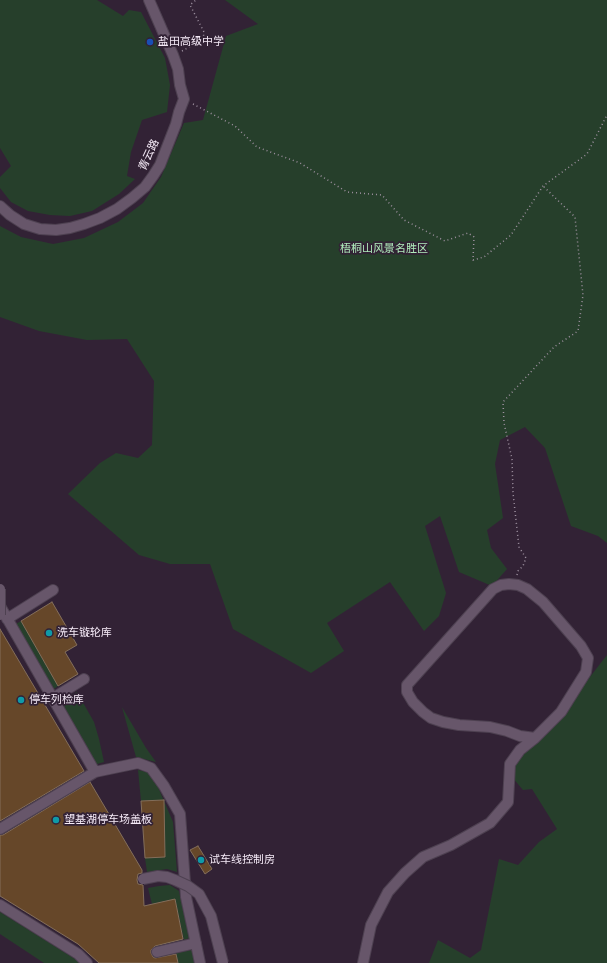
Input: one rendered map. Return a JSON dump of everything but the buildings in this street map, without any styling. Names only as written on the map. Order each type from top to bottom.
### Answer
[{"type":"street","points":[[149,0],[178,69],[184,99]]},
{"type":"street","name":"青云路","points":[[0,206],[24,224],[40,229],[56,230],[84,224],[117,209],[145,187],[160,165],[184,99]]},
{"type":"street","points":[[362,963],[371,925],[388,892],[405,873],[424,857],[451,845],[490,822],[508,802],[510,764],[520,750],[535,738],[561,712],[586,672],[588,658],[581,646],[543,602],[527,589],[518,585],[501,585],[493,589],[407,685],[407,692],[413,702],[431,718],[459,725],[490,727],[520,736],[535,738]]},
{"type":"street","points":[[0,589],[4,617]]},
{"type":"street","points":[[4,617],[53,590]]},
{"type":"street","points":[[0,606],[4,617],[53,698],[94,772]]},
{"type":"street","points":[[53,698],[84,679]]},
{"type":"street","points":[[0,829],[94,772],[138,763],[152,768],[180,814],[186,897],[200,963]]},
{"type":"street","points":[[143,879],[158,876],[167,877],[188,886],[199,894],[211,916],[223,963]]},
{"type":"street","points":[[0,905],[78,954],[87,963]]},
{"type":"street","points":[[157,952],[196,943]]},
{"type":"path","points":[[173,55],[203,40],[204,32],[190,6],[196,0]]},
{"type":"path","points":[[184,99],[235,126],[257,147],[300,163],[347,192],[382,195],[404,220],[445,241],[468,234],[474,237],[473,260],[484,257],[511,236],[543,186],[586,154],[607,115]]},
{"type":"path","points":[[518,585],[518,571],[523,566],[526,558],[519,547],[513,493],[512,459],[504,423],[503,402],[554,347],[578,331],[583,295],[575,217],[543,186]]},
{"type":"green space","points":[[0,0],[97,0],[123,16],[129,10],[141,12],[165,58],[170,85],[167,112],[142,120],[131,152],[127,176],[135,179],[119,194],[92,211],[70,216],[50,215],[28,211],[11,202],[0,188],[0,177],[11,166],[0,148]]},
{"type":"green space","name":"梧桐山风景名胜区","points":[[225,0],[607,0],[607,543],[598,536],[571,526],[545,448],[525,427],[500,440],[495,464],[503,518],[487,530],[491,548],[507,569],[492,586],[459,572],[440,516],[425,526],[446,593],[439,616],[424,631],[390,582],[327,623],[344,651],[311,673],[233,629],[210,564],[170,564],[139,555],[68,494],[100,463],[116,453],[138,458],[152,445],[154,381],[127,339],[87,340],[39,331],[0,317],[0,226],[21,237],[53,244],[84,238],[118,222],[143,203],[161,177],[184,123],[203,120],[226,36],[258,24]]},
{"type":"green space","points":[[21,621],[58,686],[54,689],[16,624]]},
{"type":"green space","points":[[607,655],[607,963],[429,963],[438,940],[470,958],[481,950],[499,859],[518,865],[539,842],[557,829],[532,789],[523,790],[512,777],[516,751],[544,736]]},
{"type":"green space","points":[[77,692],[94,722],[104,762],[97,764],[61,701]]},
{"type":"green space","points":[[122,707],[146,748],[156,762],[136,757]]},
{"type":"green space","points":[[138,770],[147,772],[158,787],[164,800],[141,801]]},
{"type":"green space","points":[[164,801],[173,822],[177,872],[167,869],[147,872],[145,858],[165,857]]},
{"type":"green space","points":[[170,885],[179,891],[189,938],[184,940],[175,899],[152,904],[148,888]]},
{"type":"green space","points":[[0,912],[80,963],[44,963],[0,934]]},
{"type":"green space","points":[[192,950],[194,963],[178,963],[176,953]]},
{"type":"place","name":"盐田高级中学","points":[[150,42]]},
{"type":"place","name":"洗车镟轮库","points":[[49,633]]},
{"type":"place","name":"停车列检库","points":[[21,700]]},
{"type":"place","name":"望基湖停车场盖板","points":[[56,820]]},
{"type":"place","name":"试车线控制房","points":[[201,860]]}]
